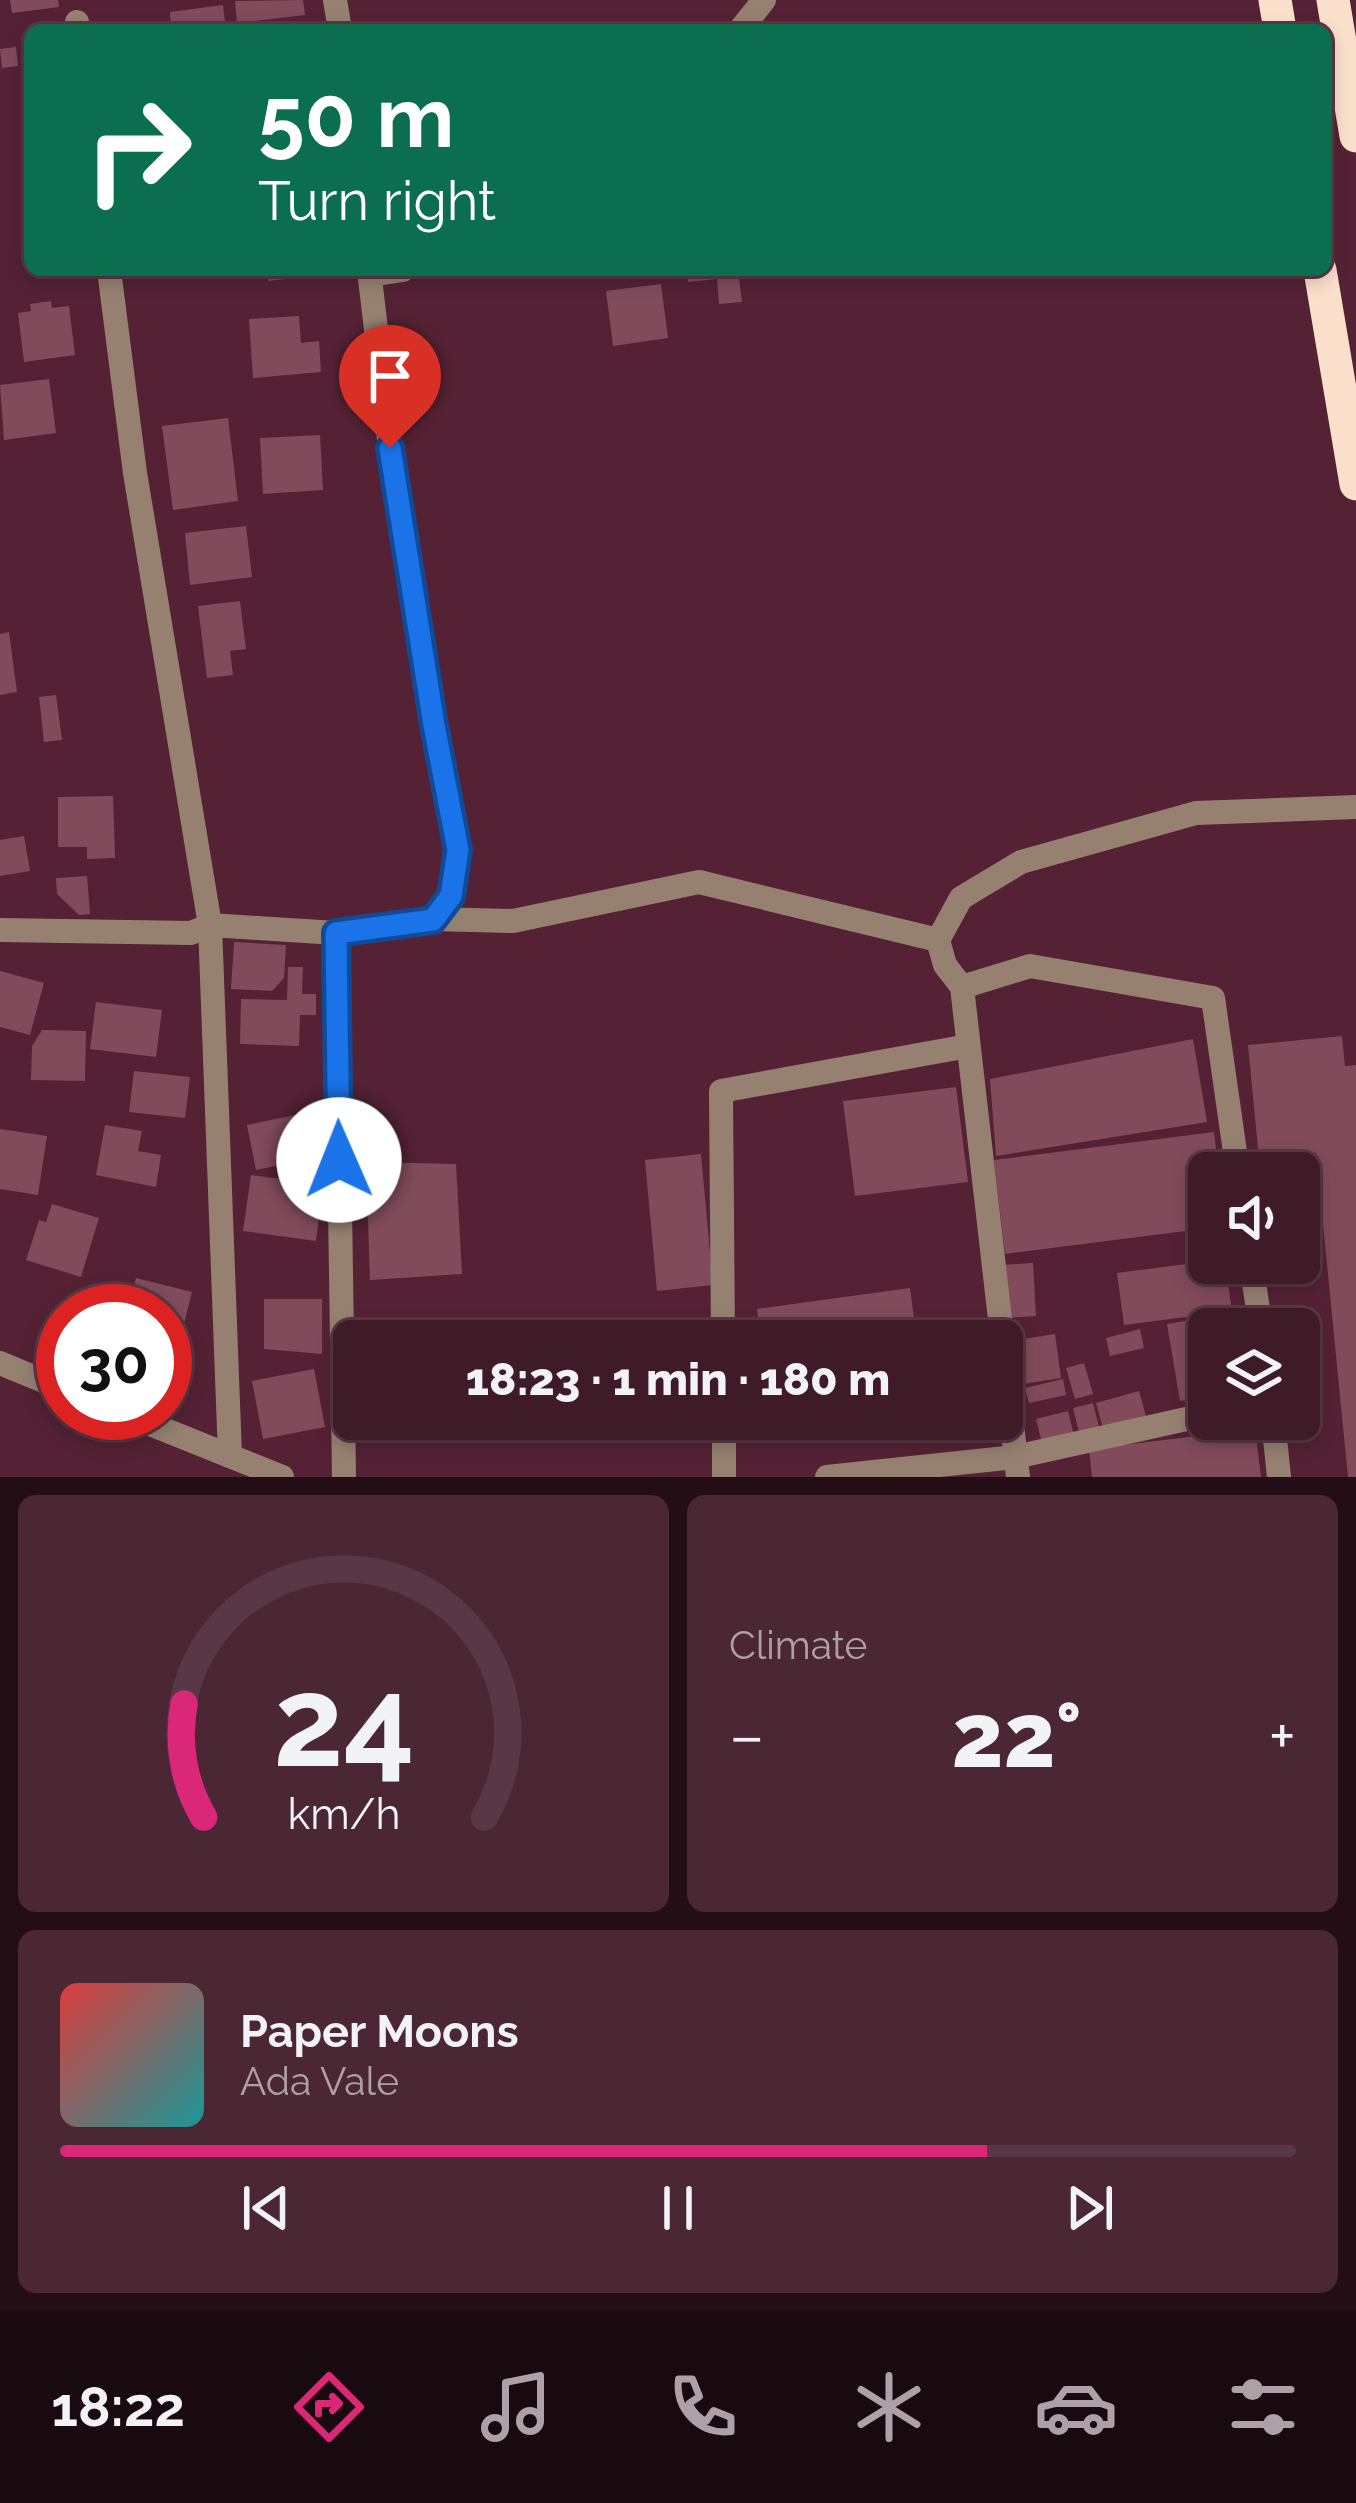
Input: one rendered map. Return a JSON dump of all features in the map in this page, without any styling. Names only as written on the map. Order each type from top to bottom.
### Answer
[{"type":"highway","points":[[1333,0],[1348,47],[1356,136]]},
{"type":"highway","points":[[1321,276],[1356,484]]},
{"type":"street","points":[[110,276],[135,473],[210,925],[230,1456]]},
{"type":"street","points":[[370,276],[390,448],[458,850],[451,896],[433,920]]},
{"type":"street","points":[[1017,1467],[962,987],[945,965],[938,940],[961,898],[1021,862],[1196,813],[1356,807]]},
{"type":"street","points":[[0,930],[191,933],[210,925],[336,933],[433,920],[513,921],[699,882],[938,940]]},
{"type":"street","points":[[336,933],[344,1477]]},
{"type":"street","points":[[962,987],[1030,966],[1213,998],[1235,1152]]},
{"type":"street","points":[[723,1320],[721,1091],[968,1046]]},
{"type":"street","points":[[0,1363],[36,1378]]},
{"type":"street","points":[[826,1477],[1017,1467],[1188,1420]]},
{"type":"street","points":[[190,1440],[282,1477]]},
{"type":"street","points":[[724,1440],[724,1477]]},
{"type":"street","points":[[1275,1440],[1279,1477]]},
{"type":"building","points":[[10,0],[58,0],[59,7],[12,13]]},
{"type":"building","points":[[303,0],[305,15],[237,23],[235,1]]},
{"type":"building","points":[[223,5],[225,24],[171,24],[170,12]]},
{"type":"building","points":[[16,47],[18,66],[2,68],[0,49]]},
{"type":"building","points":[[268,276],[312,276],[268,281]]},
{"type":"building","points":[[688,276],[739,276],[742,302],[719,304],[717,279],[688,282]]},
{"type":"building","points":[[661,284],[668,338],[613,346],[606,291]]},
{"type":"building","points":[[51,301],[52,308],[69,306],[75,355],[24,362],[18,313],[31,311],[30,304]]},
{"type":"building","points":[[299,316],[301,343],[319,341],[321,372],[253,378],[249,319]]},
{"type":"building","points":[[49,379],[56,433],[4,440],[0,385]]},
{"type":"building","points":[[228,418],[238,501],[173,510],[162,426]]},
{"type":"building","points":[[320,435],[323,490],[263,494],[260,438]]},
{"type":"building","points":[[246,526],[252,577],[190,585],[185,533]]},
{"type":"building","points":[[240,601],[246,649],[230,651],[233,675],[207,678],[198,606]]},
{"type":"building","points":[[9,632],[17,692],[0,695],[0,634]]},
{"type":"building","points":[[56,695],[62,740],[44,742],[39,697]]},
{"type":"building","points":[[113,796],[115,858],[87,859],[87,847],[58,847],[58,797]]},
{"type":"building","points":[[24,836],[30,871],[0,876],[0,840]]},
{"type":"building","points":[[87,876],[90,914],[79,915],[57,894],[56,878]]},
{"type":"building","points":[[234,942],[286,945],[284,978],[272,991],[231,989]]},
{"type":"building","points":[[288,967],[303,967],[302,994],[316,994],[316,1015],[300,1015],[299,1046],[240,1044],[241,999],[287,1000]]},
{"type":"building","points":[[0,971],[44,983],[30,1035],[0,1027]]},
{"type":"building","points":[[96,1002],[162,1010],[156,1057],[90,1049]]},
{"type":"building","points":[[42,1030],[86,1031],[85,1081],[31,1080],[32,1046]]},
{"type":"building","points":[[1342,1036],[1345,1066],[1356,1065],[1356,1477],[1348,1477],[1320,1152],[1258,1152],[1248,1045]]},
{"type":"building","points":[[1193,1039],[1207,1122],[996,1156],[990,1079]]},
{"type":"building","points":[[134,1071],[190,1077],[185,1118],[129,1112]]},
{"type":"building","points":[[956,1087],[968,1182],[855,1196],[843,1101]]},
{"type":"building","points":[[324,1109],[333,1154],[256,1170],[247,1125]]},
{"type":"building","points":[[105,1125],[142,1131],[138,1151],[161,1155],[156,1187],[96,1175]]},
{"type":"building","points":[[0,1129],[47,1136],[38,1195],[0,1189]]},
{"type":"building","points":[[1214,1132],[1216,1152],[1188,1152],[1188,1231],[1005,1254],[994,1160]]},
{"type":"building","points":[[701,1154],[713,1285],[657,1291],[645,1160]]},
{"type":"building","points":[[366,1162],[456,1164],[462,1274],[370,1280]]},
{"type":"building","points":[[251,1175],[323,1184],[316,1241],[243,1231]]},
{"type":"building","points":[[52,1204],[99,1218],[81,1277],[26,1260],[39,1220],[46,1222]]},
{"type":"building","points":[[1033,1263],[1036,1316],[1004,1318],[1001,1265]]},
{"type":"building","points":[[1188,1264],[1188,1284],[1228,1284],[1232,1308],[1188,1308],[1188,1317],[1124,1325],[1117,1273]]},
{"type":"building","points":[[910,1288],[914,1320],[758,1320],[757,1309]]},
{"type":"building","points":[[264,1299],[322,1299],[322,1354],[264,1349]]},
{"type":"building","points":[[1188,1320],[1188,1400],[1180,1401],[1167,1324]]},
{"type":"building","points":[[1140,1329],[1144,1348],[1110,1356],[1106,1338]]},
{"type":"building","points":[[1055,1334],[1061,1378],[1023,1384],[1023,1339]]},
{"type":"building","points":[[1084,1363],[1093,1394],[1075,1399],[1066,1368]]},
{"type":"building","points":[[314,1369],[325,1427],[263,1439],[252,1381]]},
{"type":"building","points":[[1063,1379],[1066,1395],[1029,1403],[1025,1388]]},
{"type":"building","points":[[1139,1391],[1146,1416],[1103,1428],[1096,1403]]},
{"type":"building","points":[[1093,1403],[1099,1427],[1079,1432],[1073,1408]]},
{"type":"building","points":[[1068,1411],[1074,1436],[1042,1443],[1036,1419]]},
{"type":"building","points":[[1188,1437],[1256,1440],[1261,1477],[1092,1477],[1089,1449]]},
{"type":"route","points":[[339,1160],[336,933],[433,920],[451,896],[458,850],[390,448]]}]
